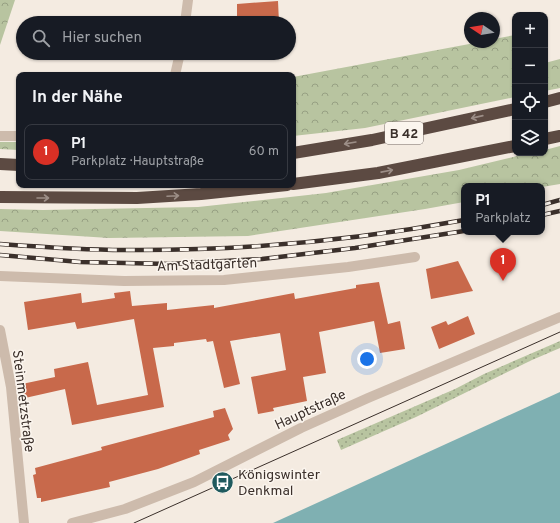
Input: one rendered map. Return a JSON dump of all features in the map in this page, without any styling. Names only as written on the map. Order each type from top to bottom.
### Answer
[{"type":"highway","points":[[548,101],[560,98]]},
{"type":"highway","name":"B 42","points":[[296,153],[372,140],[512,110]]},
{"type":"highway","points":[[548,138],[560,136]]},
{"type":"highway","name":"B 42","points":[[296,184],[378,173],[512,147]]},
{"type":"highway","points":[[3,164],[16,165]]},
{"type":"highway","points":[[2,197],[137,198],[201,194],[258,188]]},
{"type":"street","points":[[186,16],[188,0]]},
{"type":"street","points":[[176,72],[178,60]]},
{"type":"street","points":[[0,136],[16,136]]},
{"type":"street","name":"Am Stadtgarten","points":[[0,276],[124,281],[224,280],[348,267],[415,257]]},
{"type":"street","name":"Hauptstraße","points":[[72,523],[126,509],[194,482],[301,428],[560,317]]},
{"type":"street","name":"Steinmetzstraße","points":[[0,330],[11,386],[24,523]]},
{"type":"green space","points":[[0,0],[15,0],[0,45]]},
{"type":"green space","points":[[512,36],[512,98],[365,128],[296,136],[296,76],[464,45],[464,48],[500,48],[500,38]]},
{"type":"green space","points":[[560,59],[560,88],[548,90],[548,62]]},
{"type":"green space","points":[[0,142],[16,142],[16,150],[0,149]]},
{"type":"green space","points":[[560,146],[560,184],[545,186],[545,183],[461,183],[461,203],[248,236],[109,238],[0,231],[0,209],[43,210],[198,207],[326,193],[459,170],[517,156],[548,156],[548,149]]},
{"type":"green space","points":[[560,341],[560,348],[532,360],[416,417],[341,450],[337,440],[455,389],[484,374]]},
{"type":"water","points":[[560,392],[560,523],[273,523]]},
{"type":"building","points":[[278,1],[279,16],[237,16],[237,4]]},
{"type":"building","points":[[458,261],[473,291],[431,299],[426,269]]},
{"type":"building","points":[[379,282],[388,324],[400,321],[405,349],[380,353],[374,321],[319,332],[326,373],[303,377],[307,401],[273,408],[274,411],[258,414],[251,377],[286,370],[280,333],[230,341],[240,384],[224,388],[213,341],[207,342],[206,339],[174,343],[174,346],[153,348],[164,407],[72,425],[65,389],[25,398],[22,384],[55,377],[54,369],[88,362],[97,405],[148,395],[134,319],[77,329],[75,322],[28,330],[24,302],[81,293],[82,303],[115,298],[114,293],[130,291],[132,306],[167,303],[167,310],[214,305],[214,308],[294,293],[295,299],[356,288],[356,285]]},
{"type":"building","points":[[468,316],[475,334],[439,349],[431,327],[446,321],[448,325]]},
{"type":"building","points":[[225,408],[233,429],[228,435],[230,440],[199,450],[200,454],[158,469],[109,482],[110,487],[41,502],[41,498],[37,498],[33,475],[36,474],[35,468],[102,450],[101,447],[214,417],[213,411]]},
{"type":"tram line","points":[[134,523],[560,332]]},
{"type":"railway","points":[[545,204],[560,200]]},
{"type":"railway","points":[[545,214],[560,211]]},
{"type":"railway","points":[[0,244],[109,250],[209,249],[337,239],[380,234],[461,220]]},
{"type":"railway","points":[[0,255],[80,262],[170,264],[262,259],[355,248],[461,231]]},
{"type":"place","name":"P1","points":[[503,281]]},
{"type":"place","name":"Königswinter Denkmal","points":[[223,482]]}]
